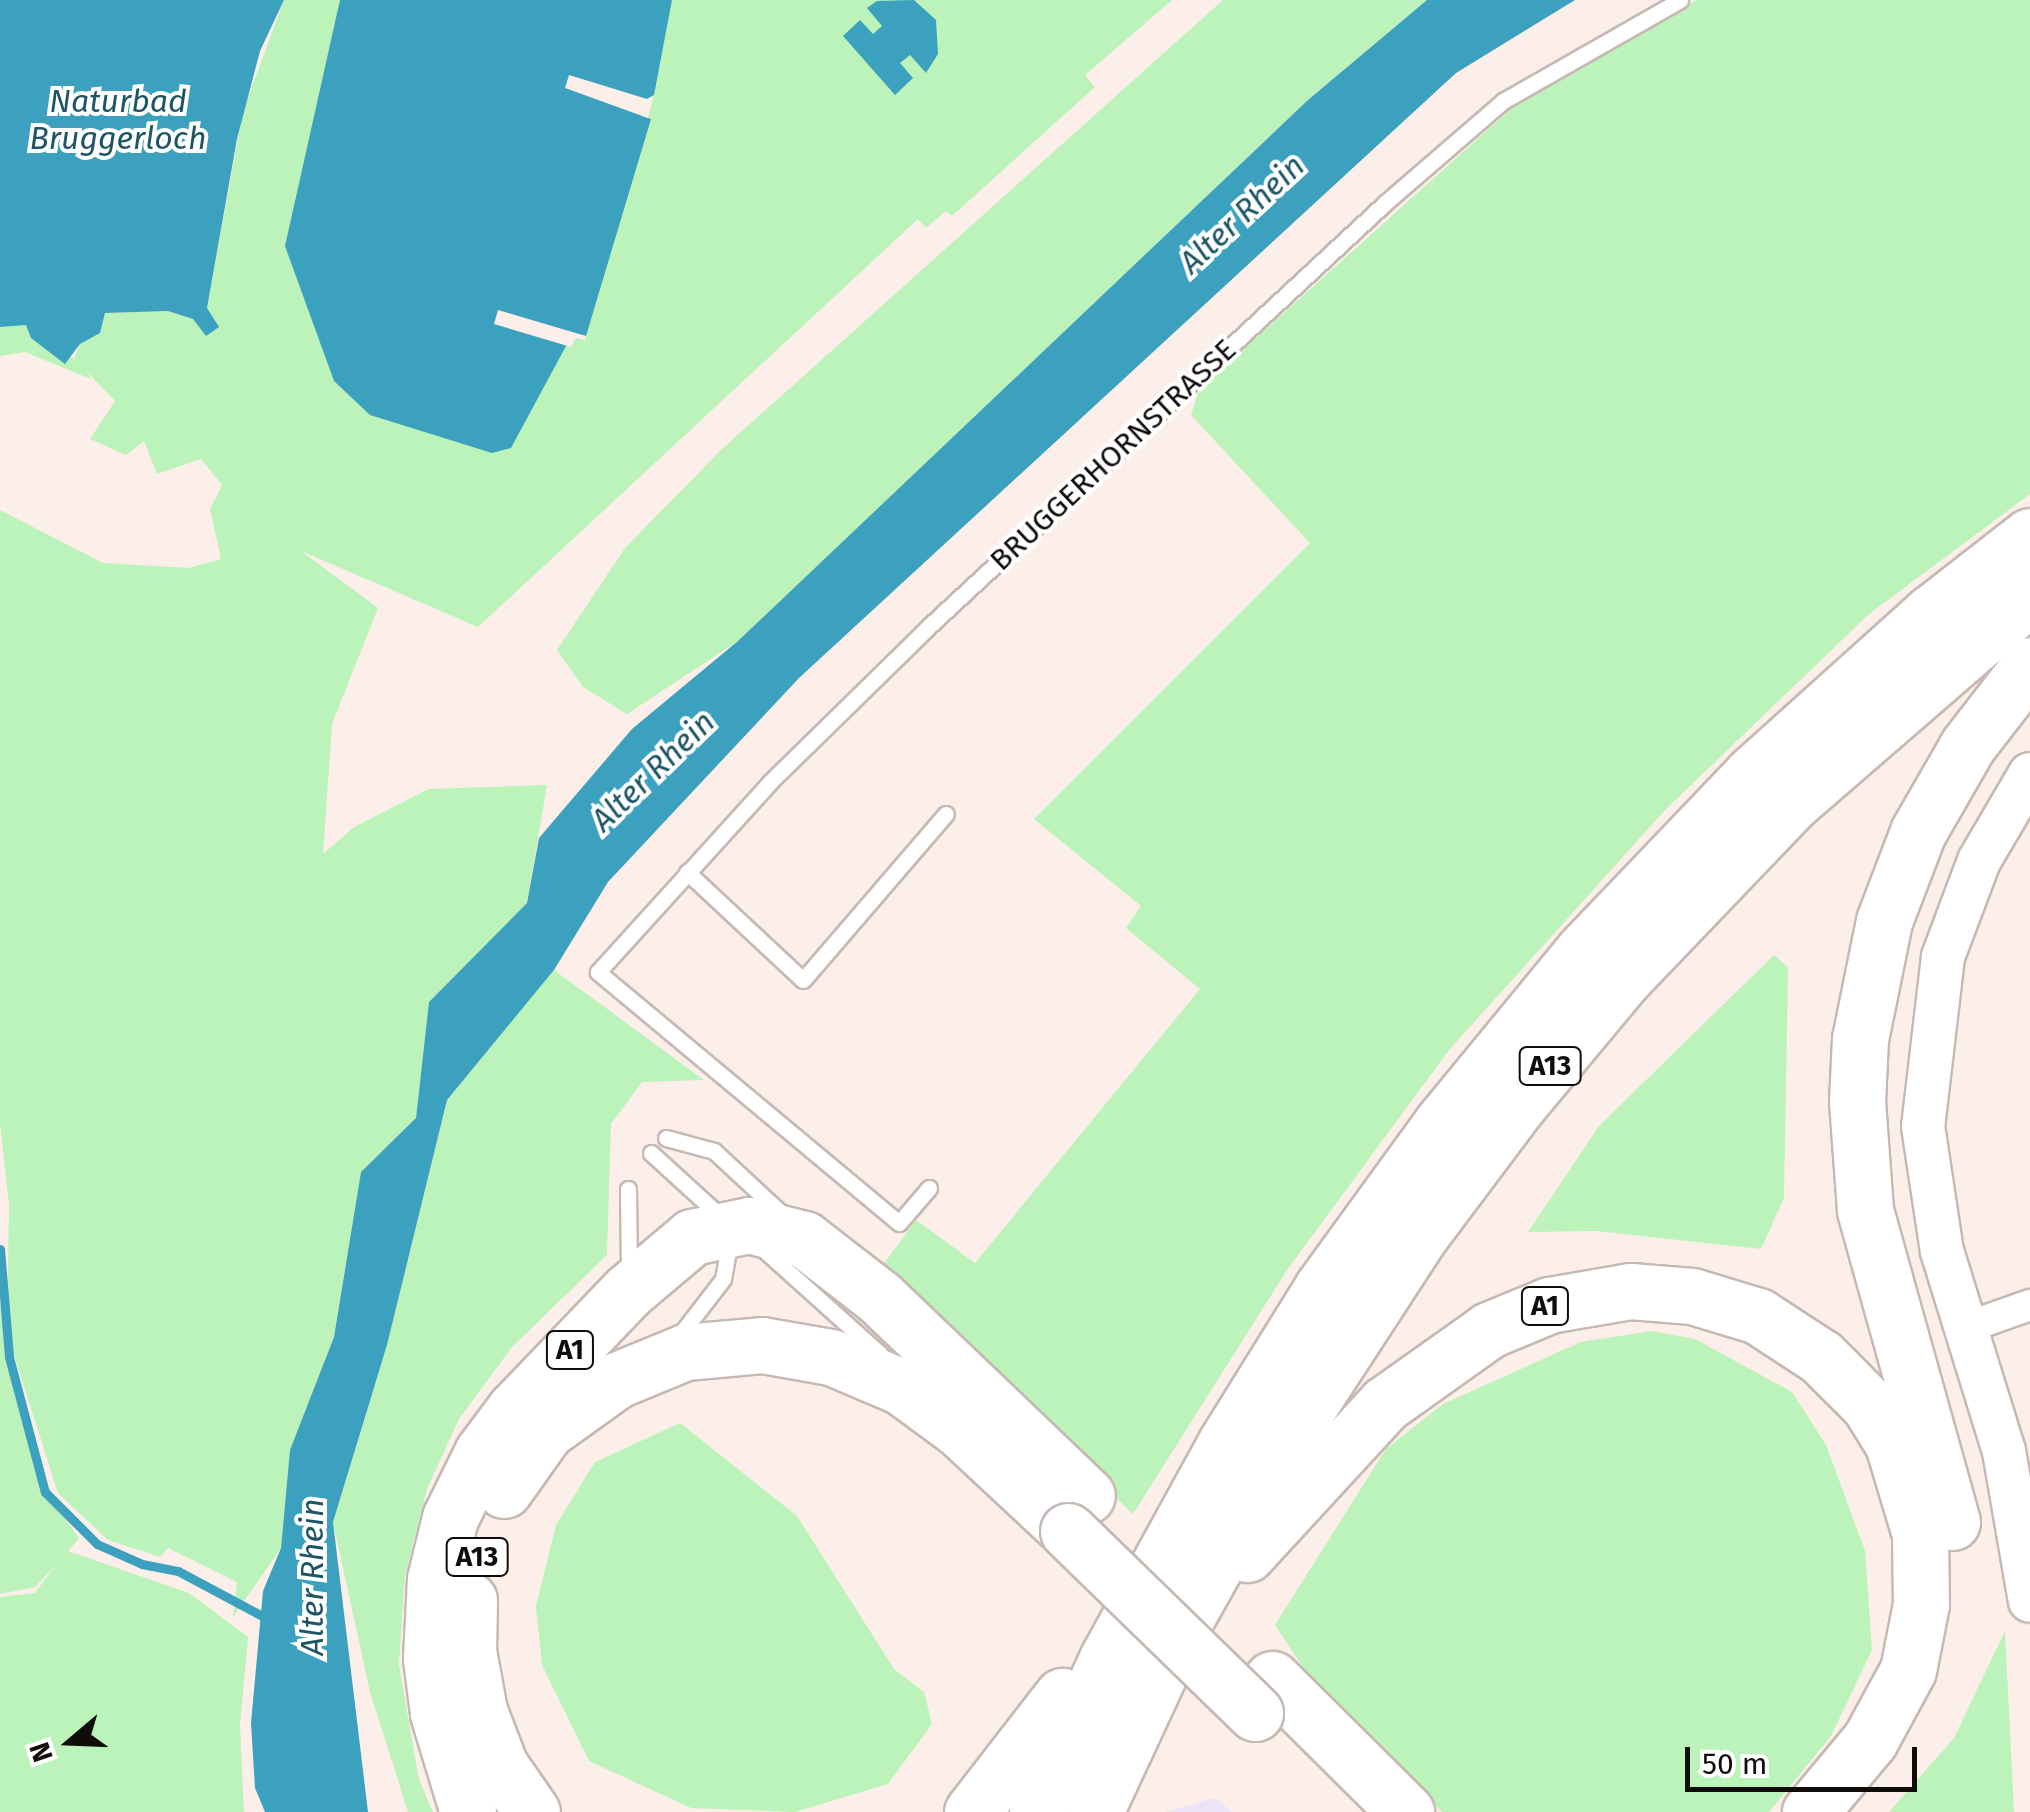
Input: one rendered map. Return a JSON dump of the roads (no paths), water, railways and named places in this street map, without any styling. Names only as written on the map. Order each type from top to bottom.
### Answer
[{"type":"highway","name":"A13","points":[[972,1812],[1014,1766],[1175,1531],[1334,1272],[1542,998],[1775,752],[1931,612],[2030,536]]},
{"type":"highway","name":"A13","points":[[1180,1626],[1361,1322],[1569,1042],[1792,802],[2030,597]]},
{"type":"highway","points":[[1853,1812],[1908,1742],[1930,1701],[1950,1638],[1956,1569],[1943,1477],[1865,1210],[1857,1102],[1864,1010],[1884,921],[1918,832],[1968,744],[2030,665]]},
{"type":"highway","name":"A1","points":[[468,1812],[438,1713],[431,1658],[435,1578],[450,1518],[505,1422],[627,1292],[682,1243],[730,1226],[776,1228],[822,1250],[956,1368],[1077,1514]]},
{"type":"highway","name":"A1","points":[[1095,1812],[1180,1626],[1364,1424],[1471,1339],[1548,1305],[1592,1295],[1653,1291],[1716,1302],[1789,1333],[1855,1388],[1892,1444],[1916,1514],[1921,1604],[1908,1670],[1870,1740],[1810,1812]]},
{"type":"highway","name":"A13","points":[[532,1812],[500,1766],[474,1693],[467,1634],[478,1551],[500,1496],[546,1432],[600,1390],[652,1364],[728,1345],[807,1351],[886,1378],[1077,1514],[1263,1696]]},
{"type":"highway","points":[[1037,1812],[1175,1531]]},
{"type":"highway","points":[[1263,1696],[1355,1812]]},
{"type":"highway","points":[[1263,1696],[1406,1812]]},
{"type":"main road","points":[[2030,774],[1961,904],[1943,957],[1924,1077],[1928,1180],[1942,1251],[2004,1451],[2030,1601]]},
{"type":"street","points":[[1968,1327],[2030,1305]]},
{"type":"lane","name":"BRUGGERHORNSTRASSE","points":[[929,1188],[899,1223],[598,972],[687,872],[926,629],[1384,203],[1503,102],[1680,0]]},
{"type":"lane","points":[[687,872],[802,980],[946,814]]},
{"type":"lane","points":[[666,1138],[714,1151],[822,1250]]},
{"type":"lane","points":[[651,1153],[730,1226],[777,1260],[959,1429]]},
{"type":"lane","points":[[627,1292],[628,1190]]},
{"type":"lane","points":[[652,1364],[723,1279],[730,1226]]},
{"type":"water","name":"Naturbad Bruggerloch","points":[[0,0],[284,0],[260,51],[237,139],[207,308],[219,327],[206,336],[193,319],[168,311],[105,313],[100,333],[80,344],[65,364],[31,338],[26,325],[0,327]]},
{"type":"water","points":[[340,0],[672,0],[654,95],[642,116],[651,119],[586,336],[573,333],[511,448],[492,453],[370,415],[334,381],[285,246]]},
{"type":"water","points":[[914,0],[936,20],[938,54],[926,73],[910,55],[900,63],[913,78],[895,95],[843,36],[860,20],[873,34],[882,26],[867,8],[877,1]]},
{"type":"water","name":"Alter Rhein","points":[[1427,0],[1575,0],[1456,73],[799,678],[608,882],[554,970],[447,1100],[387,1345],[333,1522],[368,1812],[265,1812],[255,1788],[251,1723],[263,1591],[281,1548],[290,1450],[334,1337],[361,1172],[416,1118],[429,1002],[527,903],[539,838],[632,729],[738,641],[1308,100]]},
{"type":"waterway","points":[[0,1249],[9,1357],[45,1492],[97,1544],[142,1564],[178,1571],[268,1619]]}]
